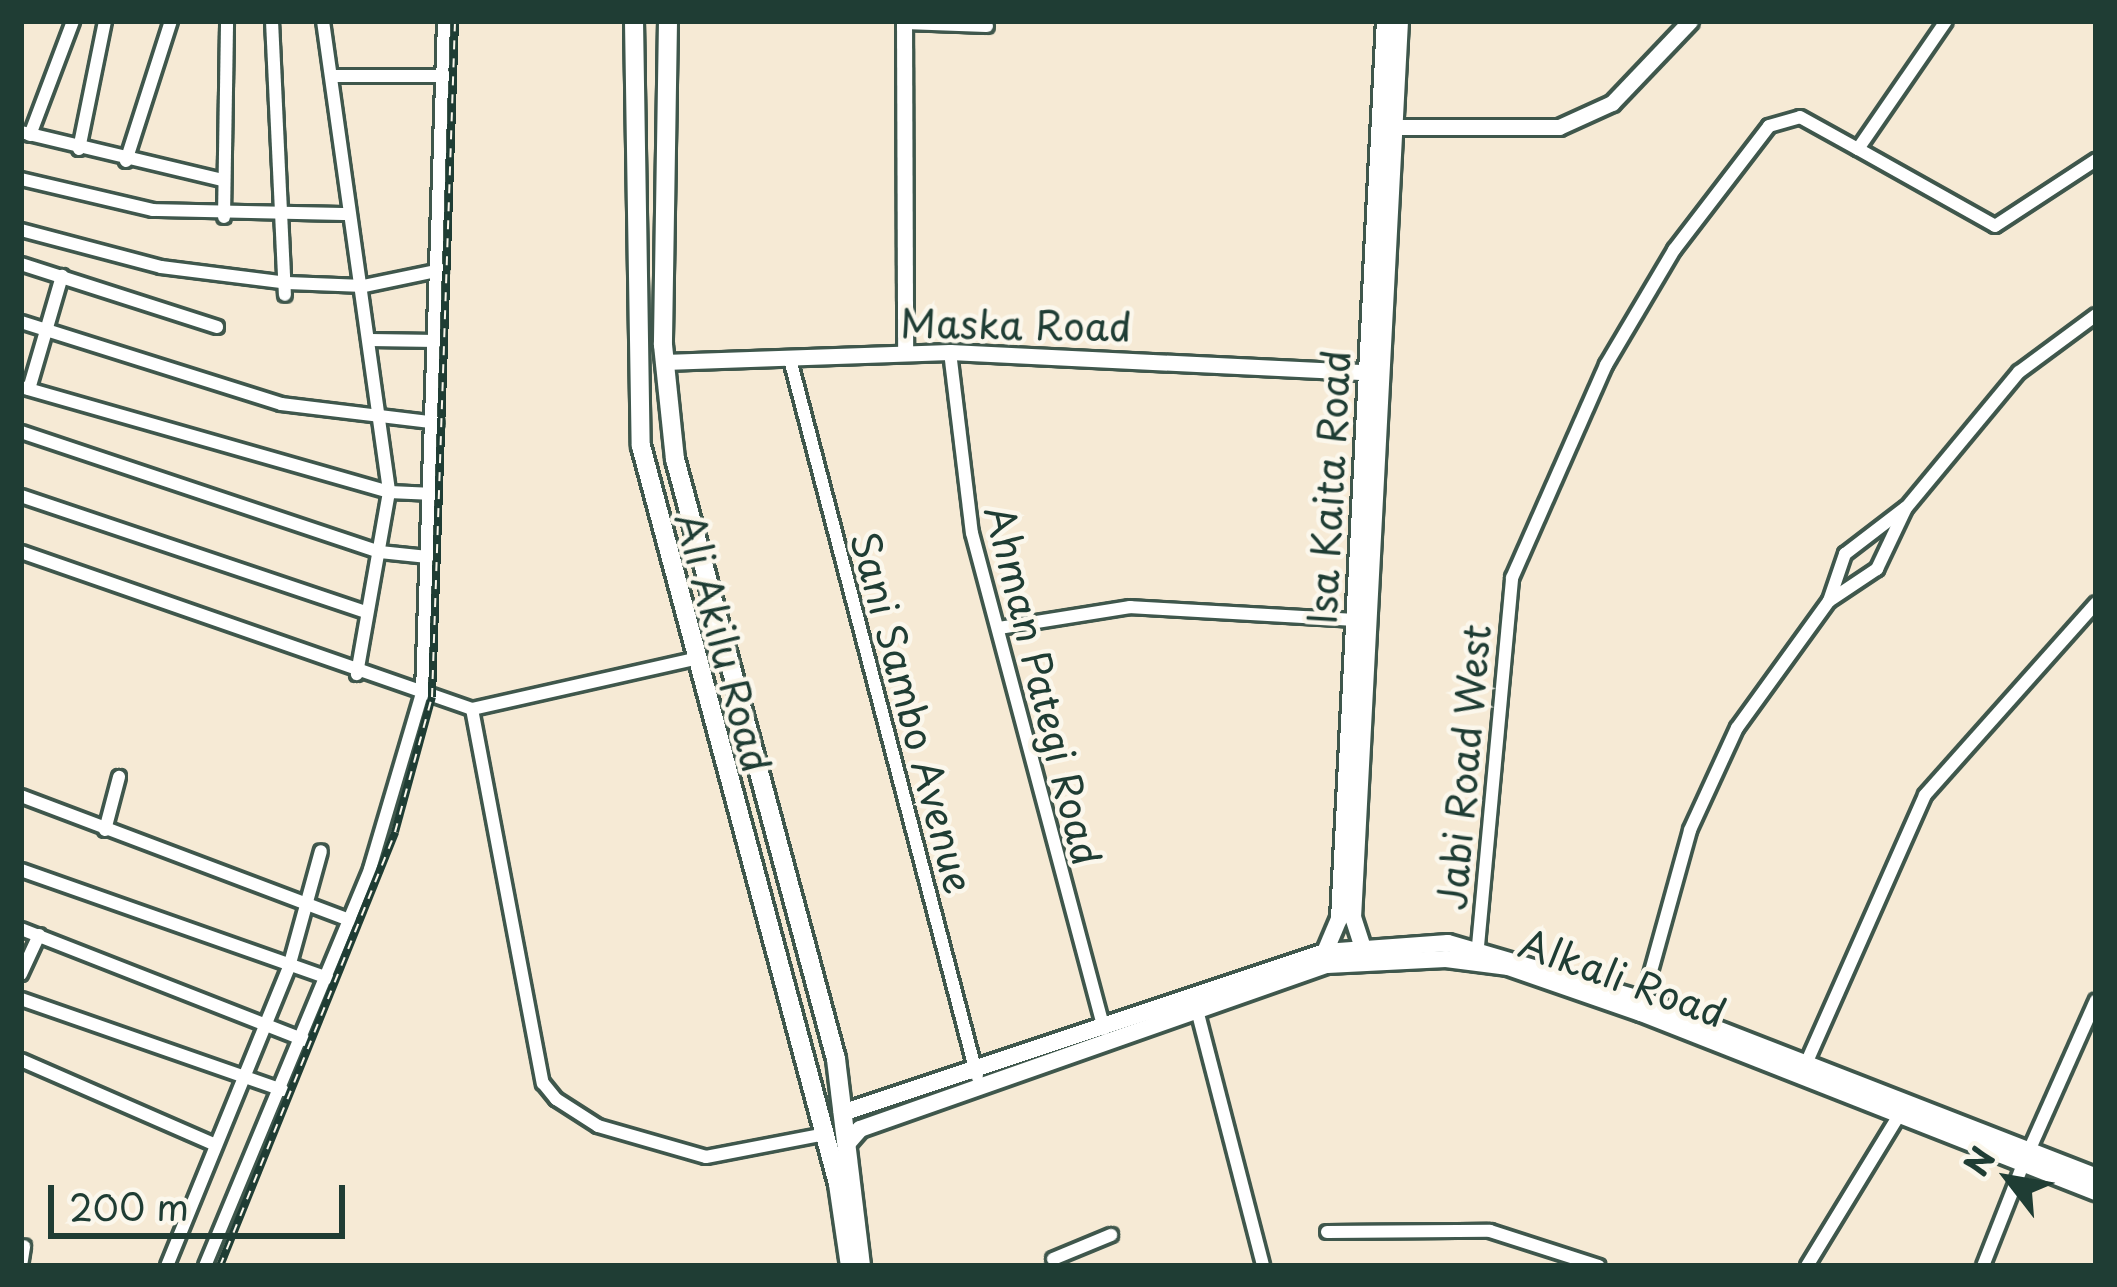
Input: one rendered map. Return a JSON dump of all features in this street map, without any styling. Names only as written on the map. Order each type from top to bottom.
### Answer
[{"type":"main road","name":"Ali Akilu Road","points":[[634,21],[634,402],[693,658],[825,1134],[850,1266]]},
{"type":"main road","name":"Ali Akilu Road","points":[[668,21],[664,362],[675,459],[842,1113],[861,1266]]},
{"type":"main road","name":"Isa Kaita Road","points":[[1363,948],[1353,918],[1354,620],[1385,21]]},
{"type":"main road","name":"Isa Kaita Road","points":[[1325,952],[1340,919],[1355,747],[1400,21]]},
{"type":"main road","name":"Alkali Road","points":[[848,1144],[860,1129],[1194,1001],[1325,952],[1363,948],[1478,946],[1643,1000],[1804,1067],[1899,1116]]},
{"type":"main road","name":"Alkali Road","points":[[842,1113],[977,1076],[1194,1001],[1328,965],[1478,962],[1641,1013],[1899,1116],[2025,1160],[2096,1192]]},
{"type":"main road","name":"Alkali Road","points":[[2025,1160],[2096,1177]]},
{"type":"street","points":[[73,21],[26,133],[126,161],[223,180]]},
{"type":"street","points":[[80,149],[105,21]]},
{"type":"street","points":[[126,161],[171,21]]},
{"type":"street","points":[[224,217],[227,21]]},
{"type":"street","points":[[272,21],[286,289]]},
{"type":"street","points":[[323,21],[349,214],[364,286],[375,420],[389,492],[357,674]]},
{"type":"street","points":[[205,1266],[284,1090],[350,920],[422,693],[437,423],[444,21]]},
{"type":"street","points":[[1394,127],[1559,127],[1612,103],[1690,21]]},
{"type":"street","points":[[1858,149],[1946,21]]},
{"type":"street","points":[[905,353],[904,22],[987,26]]},
{"type":"street","points":[[333,76],[446,76]]},
{"type":"street","name":"Jabi Road West","points":[[1478,946],[1512,578],[1571,437],[1674,250],[1769,125],[1800,117],[1995,226],[2096,160]]},
{"type":"street","points":[[21,178],[224,217],[349,214]]},
{"type":"street","points":[[21,230],[160,267],[286,289],[364,286],[441,270]]},
{"type":"street","points":[[21,264],[217,327]]},
{"type":"street","points":[[62,276],[25,388],[389,492],[434,494]]},
{"type":"street","points":[[1643,1000],[1690,830],[1737,728],[1829,601],[1845,554],[1906,508],[2019,372],[2096,315]]},
{"type":"street","points":[[21,322],[281,404],[375,420],[437,423]]},
{"type":"street","points":[[370,340],[437,341]]},
{"type":"street","name":"Maska Road","points":[[664,362],[791,363],[950,352],[1366,372]]},
{"type":"street","name":"Ahman Pategi Road","points":[[950,352],[956,454],[1104,1029]]},
{"type":"street","name":"Sani Sambo Avenue","points":[[791,363],[977,1076]]},
{"type":"street","points":[[21,432],[380,552],[428,557]]},
{"type":"street","points":[[21,496],[366,612]]},
{"type":"street","points":[[1829,601],[1877,569],[1906,508]]},
{"type":"street","points":[[21,552],[357,674],[472,709],[693,658]]},
{"type":"street","points":[[1804,1067],[1925,794],[2096,603]]},
{"type":"street","points":[[999,628],[1130,607],[1354,620]]},
{"type":"street","points":[[472,709],[543,1083],[556,1099],[598,1126],[706,1157],[825,1134]]},
{"type":"street","points":[[105,830],[119,777]]},
{"type":"street","points":[[21,796],[305,908],[350,920]]},
{"type":"street","points":[[167,1266],[289,967],[321,851]]},
{"type":"street","points":[[21,870],[328,978]]},
{"type":"street","points":[[21,929],[304,1040]]},
{"type":"street","points":[[21,974],[38,935]]},
{"type":"street","points":[[21,999],[284,1090]]},
{"type":"street","points":[[1983,1266],[2096,1000]]},
{"type":"street","points":[[1194,1001],[1263,1266]]},
{"type":"street","points":[[21,1060],[213,1144]]},
{"type":"street","points":[[1807,1266],[1899,1116]]},
{"type":"street","points":[[1327,1232],[1490,1231],[1598,1266]]},
{"type":"street","points":[[1053,1259],[1111,1235]]},
{"type":"street","points":[[21,1266],[24,1246]]},
{"type":"railway","points":[[220,1266],[395,832],[432,697],[455,21]]}]
